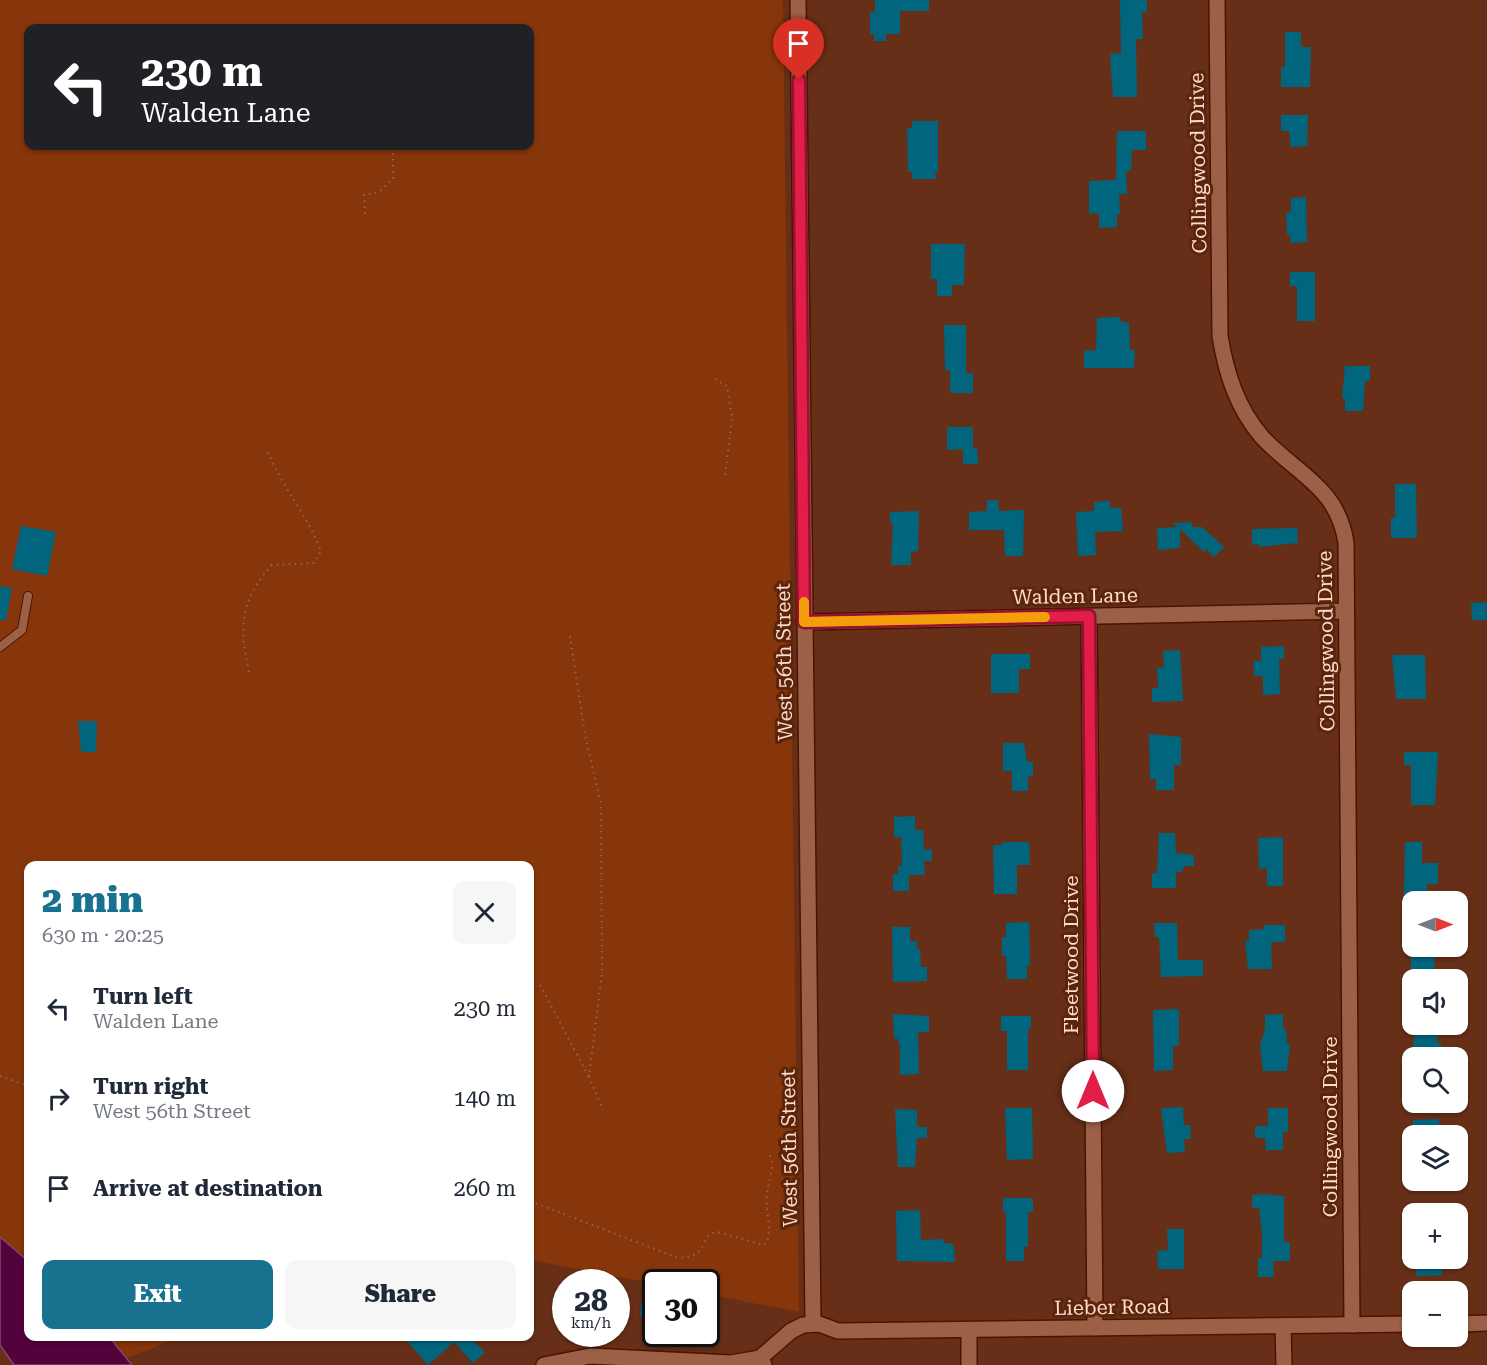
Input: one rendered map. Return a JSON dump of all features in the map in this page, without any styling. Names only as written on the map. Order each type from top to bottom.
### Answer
[{"type":"street","name":"West 56th Street","points":[[798,0],[813,1323]]},
{"type":"street","name":"Collingwood Drive","points":[[1217,0],[1220,336],[1224,360],[1236,396],[1256,428],[1282,457],[1323,490],[1340,517],[1346,543],[1352,1325]]},
{"type":"street","name":"Walden Lane","points":[[804,622],[1347,611]]},
{"type":"street","name":"Fleetwood Drive","points":[[1089,616],[1095,1328]]},
{"type":"street","name":"Lieber Road","points":[[813,1323],[838,1331],[1402,1324]]},
{"type":"street","points":[[544,1365],[590,1356],[731,1363],[762,1362],[791,1331],[813,1323]]},
{"type":"street","points":[[1468,1324],[1487,1323]]},
{"type":"street","points":[[1283,1326],[1284,1365]]},
{"type":"street","points":[[969,1330],[969,1365]]},
{"type":"lane","points":[[0,647],[22,630],[28,596]]},
{"type":"path","points":[[365,214],[364,195],[379,192],[393,179],[393,150]]},
{"type":"path","points":[[715,379],[728,386],[732,417],[725,477]]},
{"type":"path","points":[[249,672],[241,638],[247,604],[258,581],[272,565],[314,563],[321,551],[296,500],[277,475],[268,452]]},
{"type":"path","points":[[570,636],[585,735],[600,804],[602,973],[589,1077]]},
{"type":"path","points":[[540,985],[589,1077],[603,1110]]},
{"type":"path","points":[[0,1076],[24,1085]]},
{"type":"path","points":[[534,1203],[678,1258],[693,1257],[701,1251],[712,1233],[718,1232],[764,1245],[770,1234],[766,1194],[774,1164],[769,1153]]},
{"type":"shaded area","points":[[0,0],[783,0],[799,1312],[720,1297],[720,1269],[642,1269],[642,1282],[630,1279],[630,1269],[577,1269],[534,1261],[534,861],[24,861],[24,1258],[0,1237]]},
{"type":"shaded area","points":[[0,1237],[24,1258],[24,1341],[112,1341],[132,1365],[14,1365],[0,1345]]},
{"type":"shaded area","points":[[112,1341],[171,1341],[127,1358]]},
{"type":"building","points":[[875,0],[929,0],[929,11],[900,11],[900,34],[886,34],[886,41],[874,41],[874,34],[870,34],[870,12],[875,12]]},
{"type":"building","points":[[1120,0],[1147,0],[1147,12],[1142,12],[1143,39],[1136,39],[1137,97],[1113,97],[1110,54],[1121,53]]},
{"type":"building","points":[[1285,32],[1301,32],[1301,47],[1311,47],[1310,87],[1281,87],[1281,67],[1285,67]]},
{"type":"building","points":[[1281,115],[1308,115],[1307,146],[1291,147],[1289,131],[1281,131]]},
{"type":"building","points":[[912,121],[938,121],[936,179],[912,179],[912,172],[908,172],[907,128],[912,128]]},
{"type":"building","points":[[1117,131],[1146,131],[1146,150],[1132,150],[1131,171],[1126,171],[1127,194],[1119,194],[1120,214],[1117,214],[1117,227],[1099,228],[1099,213],[1089,214],[1089,181],[1116,180]]},
{"type":"building","points":[[1306,197],[1307,242],[1291,243],[1290,235],[1287,235],[1286,213],[1291,212],[1291,198]]},
{"type":"building","points":[[931,244],[965,244],[964,285],[952,285],[952,296],[937,296],[937,279],[931,279]]},
{"type":"building","points":[[1290,272],[1315,272],[1315,321],[1297,321],[1297,286],[1290,286]]},
{"type":"building","points":[[1120,317],[1120,321],[1129,323],[1130,350],[1135,350],[1134,368],[1084,368],[1084,351],[1096,350],[1097,318]]},
{"type":"building","points":[[944,325],[966,325],[966,373],[973,373],[973,393],[950,393],[950,370],[945,370]]},
{"type":"building","points":[[1345,366],[1370,366],[1370,381],[1365,381],[1363,411],[1345,411],[1345,398],[1342,398]]},
{"type":"building","points":[[947,427],[973,427],[973,448],[977,448],[978,464],[963,464],[963,449],[947,450]]},
{"type":"building","points":[[1395,484],[1416,484],[1417,538],[1391,538],[1391,518],[1395,517]]},
{"type":"building","points":[[987,500],[998,500],[999,511],[1024,510],[1023,556],[1005,556],[1004,530],[969,530],[969,512],[987,511]]},
{"type":"building","points":[[1110,501],[1110,508],[1121,508],[1123,531],[1095,532],[1096,555],[1078,556],[1076,512],[1094,511],[1094,502]]},
{"type":"building","points":[[919,511],[918,551],[911,552],[911,565],[891,565],[893,523],[890,523],[890,512]]},
{"type":"building","points":[[1192,522],[1192,527],[1202,527],[1224,547],[1214,557],[1206,549],[1204,552],[1180,529],[1180,548],[1158,550],[1157,528],[1177,527],[1173,523]]},
{"type":"building","points":[[21,526],[56,532],[47,576],[12,569]]},
{"type":"building","points":[[1297,528],[1298,543],[1259,547],[1259,544],[1252,545],[1252,529]]},
{"type":"building","points":[[0,586],[12,588],[6,620],[0,620]]},
{"type":"building","points":[[1487,602],[1487,620],[1472,620],[1471,603]]},
{"type":"building","points":[[1284,646],[1284,659],[1279,659],[1280,694],[1263,695],[1263,676],[1254,676],[1253,661],[1261,661],[1261,647]]},
{"type":"building","points":[[1180,650],[1183,701],[1152,702],[1152,688],[1158,688],[1157,668],[1164,667],[1163,651]]},
{"type":"building","points":[[991,654],[1030,654],[1030,669],[1019,669],[1019,693],[991,693]]},
{"type":"building","points":[[1392,655],[1425,655],[1426,699],[1396,699]]},
{"type":"building","points":[[78,721],[97,721],[96,752],[81,752]]},
{"type":"building","points":[[1149,734],[1181,737],[1181,765],[1174,765],[1174,790],[1156,790],[1156,779],[1150,779]]},
{"type":"building","points":[[1003,743],[1024,743],[1027,762],[1033,762],[1033,776],[1028,776],[1028,791],[1012,791],[1012,771],[1003,771]]},
{"type":"building","points":[[1404,752],[1438,752],[1435,805],[1411,805],[1411,765],[1404,765]]},
{"type":"building","points":[[915,816],[915,830],[923,830],[924,850],[932,849],[932,861],[924,861],[925,875],[909,875],[909,891],[893,891],[893,874],[898,874],[898,866],[902,865],[901,837],[894,837],[894,817]]},
{"type":"building","points":[[1159,833],[1175,833],[1176,853],[1194,855],[1194,866],[1184,866],[1182,872],[1176,872],[1176,888],[1152,888],[1152,873],[1157,873]]},
{"type":"building","points":[[1283,837],[1283,886],[1267,886],[1267,868],[1259,869],[1258,838]]},
{"type":"building","points":[[1003,842],[1029,842],[1030,865],[1017,865],[1017,894],[994,894],[993,845],[1003,845]]},
{"type":"building","points":[[1405,842],[1422,842],[1422,863],[1438,863],[1438,884],[1427,884],[1427,891],[1404,891]]},
{"type":"building","points":[[1029,922],[1030,965],[1027,966],[1027,979],[1007,979],[1006,956],[1002,956],[1002,937],[1006,937],[1006,923]]},
{"type":"building","points":[[1154,923],[1177,923],[1178,960],[1203,960],[1203,976],[1161,977],[1159,937],[1155,937]]},
{"type":"building","points":[[1264,925],[1285,925],[1285,942],[1271,942],[1272,969],[1248,969],[1245,941],[1249,941],[1249,930],[1264,929]]},
{"type":"building","points":[[892,927],[910,927],[910,941],[917,941],[917,949],[920,949],[921,967],[927,967],[927,981],[893,982]]},
{"type":"building","points":[[1411,957],[1435,957],[1434,969],[1411,969]]},
{"type":"building","points":[[1179,1009],[1179,1046],[1173,1046],[1173,1070],[1154,1071],[1153,1010]]},
{"type":"building","points":[[893,1014],[929,1016],[929,1032],[918,1032],[919,1074],[900,1075],[900,1047],[898,1039],[894,1038]]},
{"type":"building","points":[[1283,1014],[1283,1029],[1286,1029],[1287,1044],[1290,1044],[1287,1071],[1263,1071],[1260,1045],[1265,1029],[1265,1015]]},
{"type":"building","points":[[1001,1016],[1031,1016],[1031,1029],[1028,1029],[1028,1070],[1007,1070],[1007,1031],[1001,1031]]},
{"type":"building","points":[[1414,1035],[1437,1035],[1437,1043],[1441,1043],[1441,1047],[1413,1047]]},
{"type":"building","points":[[1183,1107],[1184,1125],[1190,1125],[1191,1139],[1184,1139],[1185,1152],[1167,1153],[1161,1108]]},
{"type":"building","points":[[1005,1108],[1032,1108],[1033,1159],[1007,1160]]},
{"type":"building","points":[[1268,1108],[1288,1108],[1288,1132],[1283,1132],[1283,1150],[1266,1150],[1265,1138],[1255,1138],[1255,1126],[1268,1126]]},
{"type":"building","points":[[895,1109],[917,1110],[917,1127],[927,1127],[927,1138],[917,1138],[915,1167],[898,1167]]},
{"type":"building","points":[[1439,1119],[1439,1125],[1413,1125],[1413,1120]]},
{"type":"building","points":[[1252,1195],[1284,1196],[1284,1242],[1290,1242],[1290,1261],[1273,1261],[1274,1277],[1258,1277],[1258,1258],[1262,1258],[1262,1233],[1259,1208],[1252,1208]]},
{"type":"building","points":[[1003,1198],[1033,1198],[1033,1212],[1028,1212],[1028,1247],[1024,1247],[1024,1261],[1006,1261],[1006,1212],[1003,1212]]},
{"type":"building","points":[[920,1210],[921,1240],[943,1239],[944,1243],[950,1243],[954,1246],[955,1262],[897,1261],[896,1211]]},
{"type":"building","points":[[1167,1229],[1184,1229],[1184,1269],[1158,1269],[1157,1251],[1168,1250]]},
{"type":"building","points":[[1416,1269],[1442,1269],[1442,1275],[1416,1276]]},
{"type":"building","points":[[407,1341],[473,1341],[485,1352],[473,1363],[454,1342],[428,1365]]},
{"type":"slow traffic","points":[[804,602],[804,622],[1045,617]]},
{"type":"route","points":[[799,80],[804,622],[1089,616],[1093,1091]]}]
